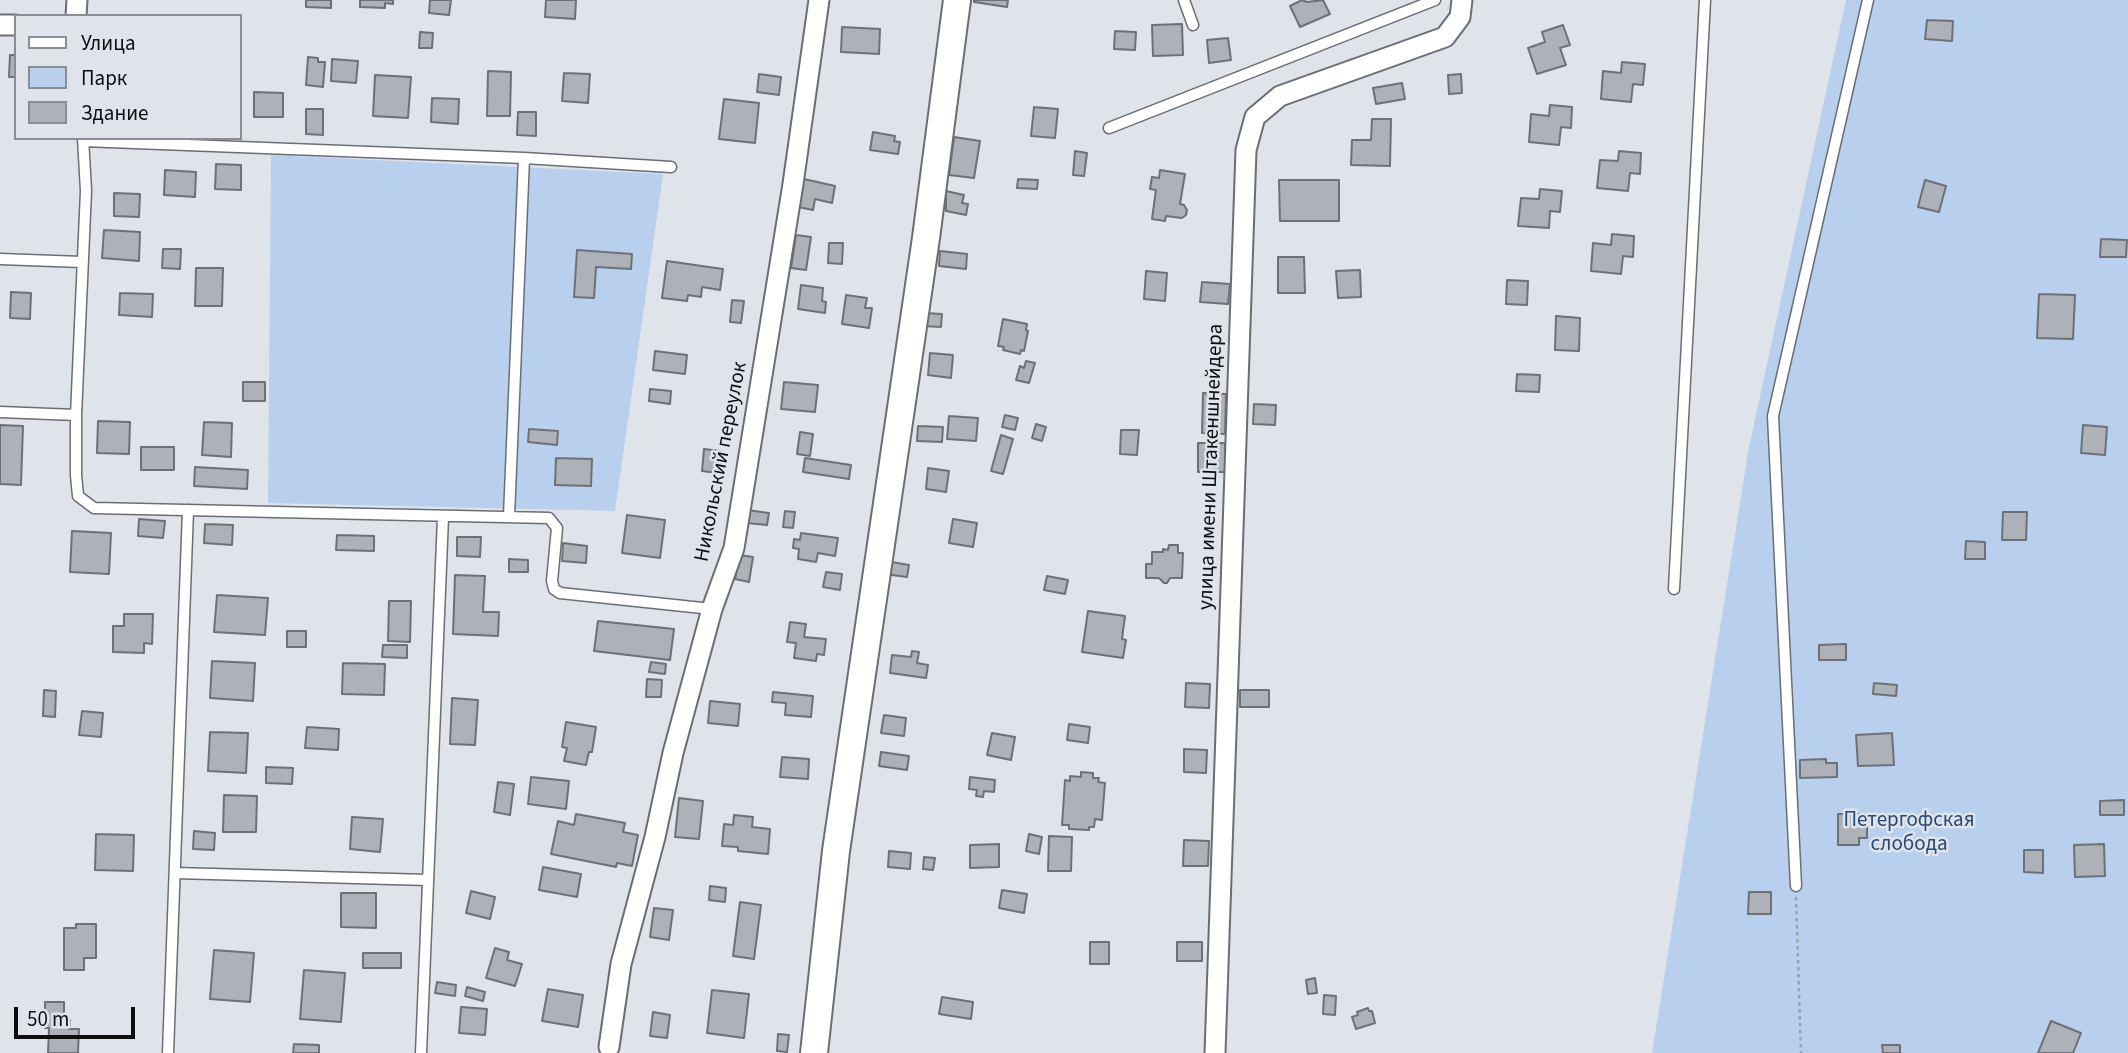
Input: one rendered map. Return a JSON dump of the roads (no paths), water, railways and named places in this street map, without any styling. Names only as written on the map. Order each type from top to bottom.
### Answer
[{"type":"street","name":"Никольский переулок","points":[[609,1047],[621,964],[655,836],[673,753],[712,609],[734,548],[793,184],[819,0]]},
{"type":"street","points":[[814,1053],[836,851],[926,238],[957,0]]},
{"type":"street","name":"улица имени Штакеншнейдера","points":[[1215,1053],[1246,150],[1255,117],[1280,96],[1445,37],[1461,8]]},
{"type":"lane","points":[[1184,0],[1193,25]]},
{"type":"lane","points":[[1109,128],[1435,0]]},
{"type":"lane","points":[[1674,589],[1705,0]]},
{"type":"lane","points":[[1796,886],[1773,416],[1868,0]]},
{"type":"lane","points":[[83,140],[86,191],[76,415],[76,475],[78,496],[94,508],[549,518],[557,528],[552,581],[554,589],[560,593],[712,609]]},
{"type":"lane","points":[[106,140],[671,167]]},
{"type":"lane","points":[[509,516],[524,158]]},
{"type":"lane","points":[[0,259],[82,262]]},
{"type":"lane","points":[[0,412],[76,415]]},
{"type":"lane","points":[[168,1053],[188,510]]},
{"type":"lane","points":[[421,1053],[443,517]]},
{"type":"lane","points":[[175,873],[428,880]]},
{"type":"park label","name":"Петергофская слобода","points":[[1909,833]]}]
